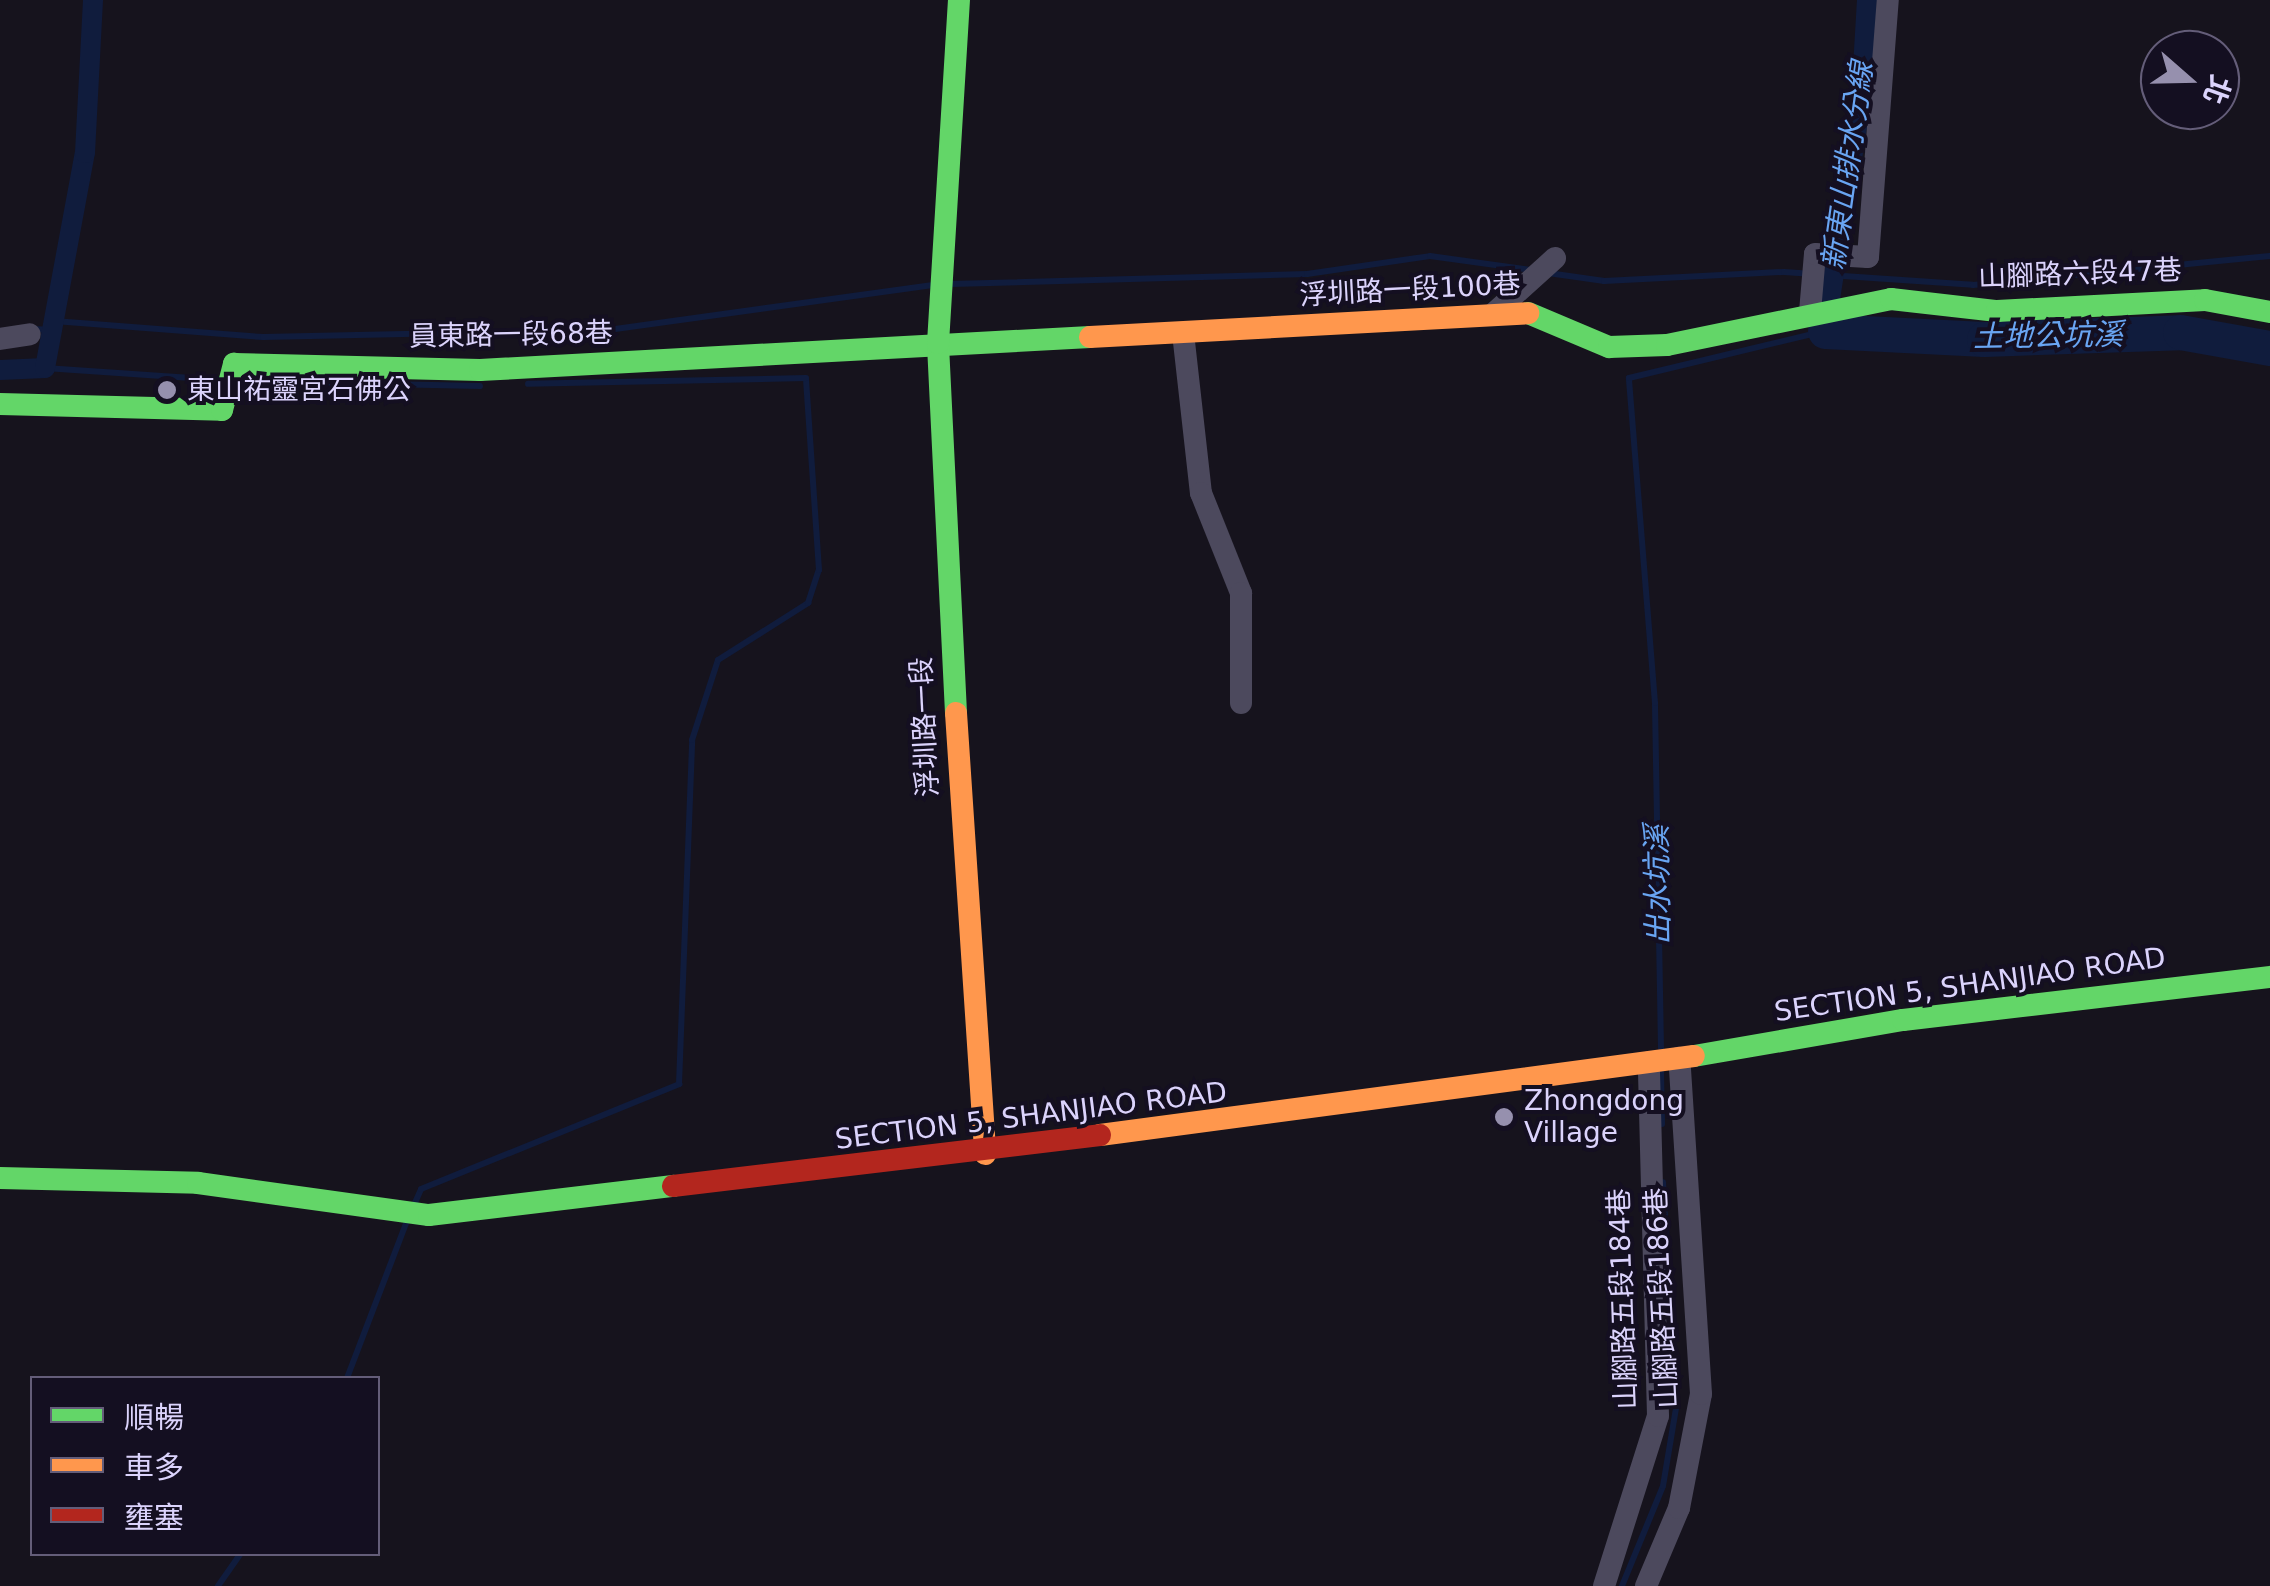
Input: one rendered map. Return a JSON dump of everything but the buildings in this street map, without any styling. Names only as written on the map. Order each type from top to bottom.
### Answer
[{"type":"street","name":"浮圳路一段","points":[[959,0],[938,343],[971,1030],[986,1154]]},
{"type":"street","points":[[1810,312],[1815,254],[1868,256],[1888,0]]},
{"type":"street","points":[[1492,315],[1555,258]]},
{"type":"street","name":"山腳路六段47巷","points":[[1810,312],[1891,299],[1997,311],[2205,300],[2270,312]]},
{"type":"street","name":"浮圳路一段100巷","points":[[938,343],[1534,313],[1609,347],[1668,346],[1810,312]]},
{"type":"street","points":[[1183,332],[1201,493],[1240,593],[1241,704]]},
{"type":"street","points":[[0,339],[30,334]]},
{"type":"street","name":"員東路一段68巷","points":[[0,404],[222,410],[234,364],[480,370],[938,343]]},
{"type":"street","name":"員東路一段68巷","points":[[0,393],[119,407]]},
{"type":"street","name":"SECTION 5, SHANJIAO ROAD","points":[[0,1178],[198,1182],[418,1216],[986,1154],[1679,1058],[1903,1020],[2270,977]]},
{"type":"street","name":"山腳路五段186巷","points":[[1646,1586],[1680,1508],[1701,1394],[1679,1058]]},
{"type":"street","name":"山腳路五段184巷","points":[[1604,1586],[1658,1416],[1650,1062]]},
{"type":"waterway","points":[[0,370],[45,368],[85,153],[93,0]]},
{"type":"waterway","name":"新東山排水分線","points":[[1825,331],[1861,101],[1867,0]]},
{"type":"waterway","points":[[951,284],[1307,274],[1430,256],[1531,270]]},
{"type":"waterway","points":[[1548,273],[1604,281],[1784,272],[1973,285],[2270,256]]},
{"type":"waterway","points":[[54,321],[263,337],[608,330],[933,285]]},
{"type":"waterway","points":[[33,329],[52,330]]},
{"type":"waterway","name":"出水坑溪","points":[[1661,1049],[1655,703],[1629,378],[1825,331]]},
{"type":"waterway","name":"土地公坑溪","points":[[1825,331],[1984,339],[2180,332],[2270,348]]},
{"type":"waterway","points":[[45,368],[221,380]]},
{"type":"waterway","points":[[414,1205],[421,1189],[679,1084],[692,740],[718,660],[808,603],[819,570],[806,378],[528,384]]},
{"type":"waterway","points":[[238,381],[480,386]]},
{"type":"waterway","points":[[1661,1072],[1662,1124]]},
{"type":"waterway","name":"出水坑溪","points":[[1622,1586],[1663,1486],[1676,1408],[1663,1182]]},
{"type":"waterway","points":[[348,1376],[407,1221]]},
{"type":"waterway","points":[[218,1586],[239,1556]]},
{"type":"traffic: fast","points":[[956,713],[938,343],[959,0]]},
{"type":"traffic: fast","points":[[1528,313],[1609,347],[1667,345],[1891,299],[1997,311],[2205,300],[2270,312]]},
{"type":"traffic: fast","points":[[0,404],[222,410],[234,364],[480,370],[1090,337]]},
{"type":"traffic: fast","points":[[1694,1056],[1903,1020],[2270,977]]},
{"type":"traffic: fast","points":[[0,1178],[198,1183],[429,1215],[673,1186]]},
{"type":"traffic: slow","points":[[1090,337],[1528,313]]},
{"type":"traffic: slow","points":[[956,713],[985,1154]]},
{"type":"traffic: slow","points":[[1100,1135],[1694,1056]]},
{"type":"traffic: jam","points":[[673,1186],[1100,1135]]},
{"type":"place","name":"東山祐靈宮石佛公","points":[[167,390]]},
{"type":"place","name":"Zhongdong Village","points":[[1504,1117]]}]
